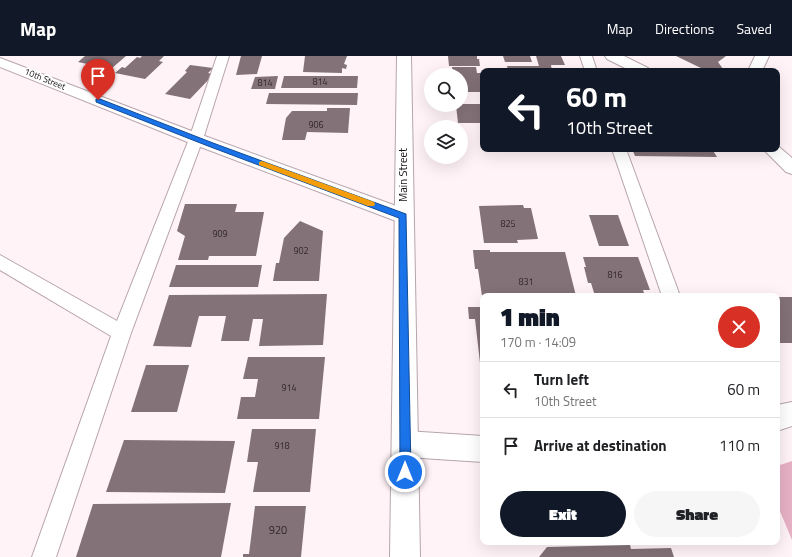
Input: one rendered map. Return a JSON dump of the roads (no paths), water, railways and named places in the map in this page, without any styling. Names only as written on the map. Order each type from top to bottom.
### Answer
[{"type":"street","name":"Main Street","points":[[404,56],[403,216],[406,444],[405,557]]},
{"type":"street","points":[[612,56],[637,68]]},
{"type":"street","points":[[756,68],[762,56]]},
{"type":"street","name":"10th Street","points":[[0,62],[196,139],[403,216]]},
{"type":"street","points":[[775,152],[792,168]]},
{"type":"street","points":[[780,417],[792,414]]},
{"type":"street","points":[[406,444],[480,449]]},
{"type":"lane","points":[[44,557],[122,332],[196,139],[223,56]]},
{"type":"lane","points":[[586,56],[590,68]]},
{"type":"lane","points":[[620,152],[670,293]]},
{"type":"lane","points":[[0,262],[122,332]]}]
